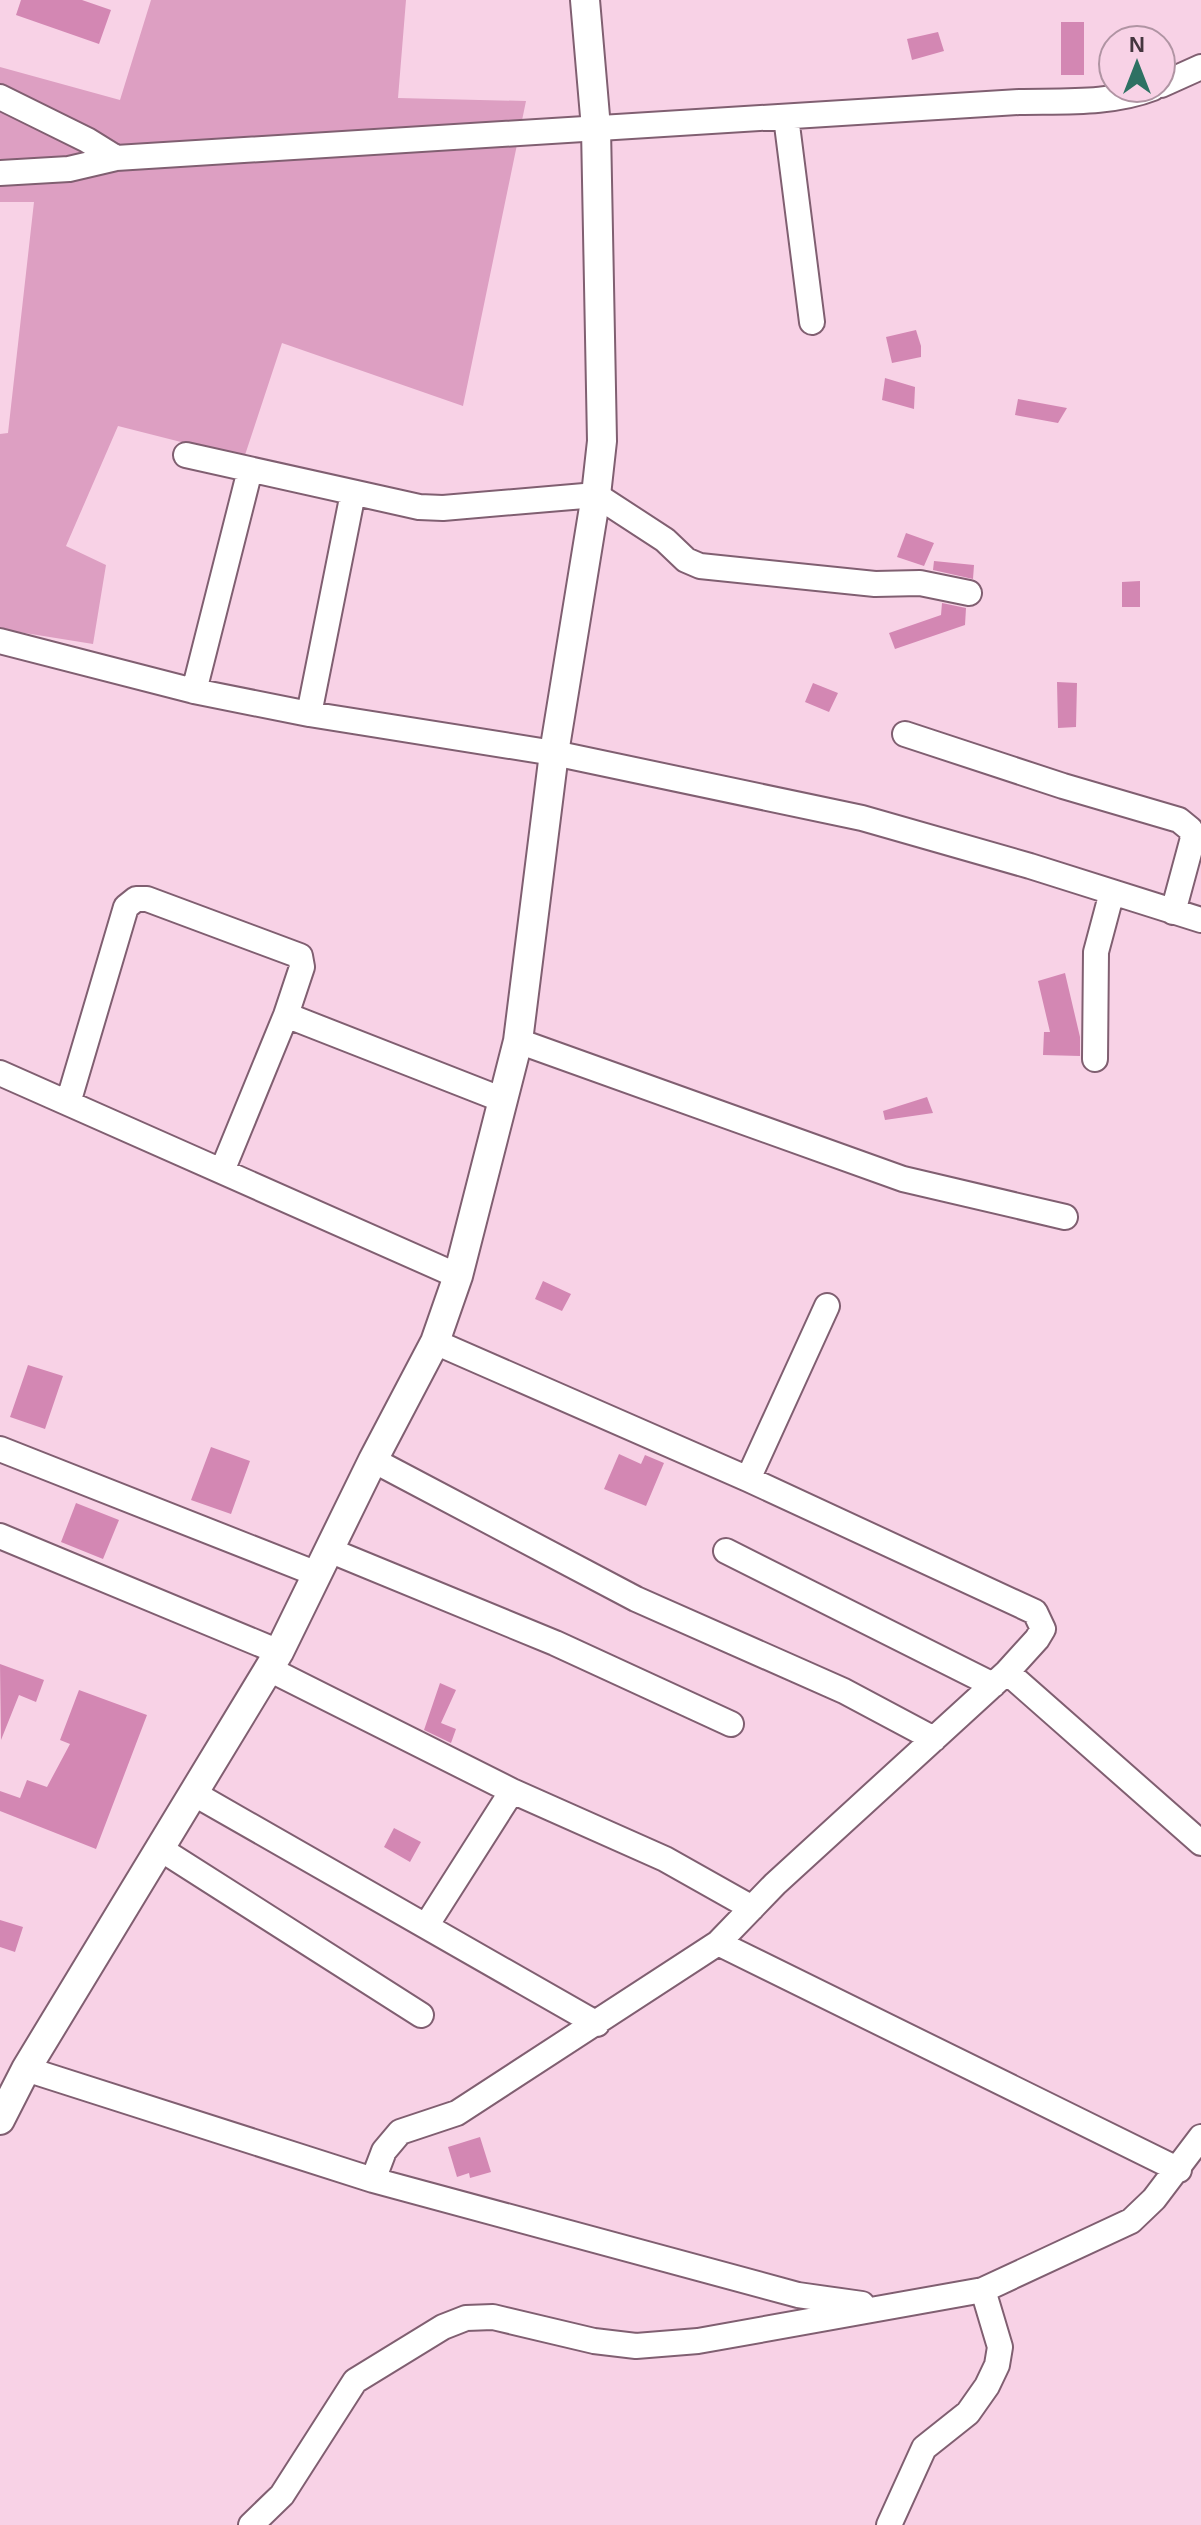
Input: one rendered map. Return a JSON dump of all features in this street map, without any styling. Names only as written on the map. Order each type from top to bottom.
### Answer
[{"type":"street","points":[[0,2120],[13,2064],[159,1848],[274,1660],[435,1342],[458,1276],[518,1041],[554,753],[602,441],[596,128],[585,0]]},
{"type":"street","points":[[1177,78],[1201,67]]},
{"type":"street","points":[[0,97],[87,140],[116,158]]},
{"type":"street","points":[[0,173],[69,169],[116,158],[1097,99]]},
{"type":"street","points":[[786,117],[812,322]]},
{"type":"street","points":[[186,455],[419,507],[443,508],[596,495],[665,540],[686,560],[700,566],[875,584],[920,583],[969,593]]},
{"type":"street","points":[[194,691],[250,470]]},
{"type":"street","points":[[309,714],[353,493]]},
{"type":"street","points":[[0,641],[194,691],[309,714],[554,753],[862,818],[1201,920]]},
{"type":"street","points":[[905,734],[1179,820],[1190,829],[1193,838],[1173,912]]},
{"type":"street","points":[[1095,1059],[1096,952],[1112,892]]},
{"type":"street","points":[[68,1103],[126,907],[136,899],[147,899],[300,956],[302,967],[286,1015],[222,1171]]},
{"type":"street","points":[[286,1015],[503,1100]]},
{"type":"street","points":[[518,1041],[903,1179],[1065,1217]]},
{"type":"street","points":[[0,1073],[458,1276]]},
{"type":"street","points":[[748,1479],[827,1306]]},
{"type":"street","points":[[373,2180],[384,2151],[400,2132],[457,2113],[718,1943],[1000,1679],[1043,1629],[1035,1612],[748,1479],[435,1342]]},
{"type":"street","points":[[0,1449],[555,1643],[731,1724]]},
{"type":"street","points":[[373,1460],[636,1599],[844,1691],[934,1739]]},
{"type":"street","points":[[0,1536],[274,1660],[512,1791],[665,1859],[752,1908]]},
{"type":"street","points":[[726,1551],[1000,1679],[1201,1843]]},
{"type":"street","points":[[426,1926],[512,1791]]},
{"type":"street","points":[[193,1793],[597,2024]]},
{"type":"street","points":[[159,1848],[421,2015]]},
{"type":"street","points":[[718,1943],[1179,2170]]},
{"type":"street","points":[[13,2064],[373,2180],[798,2295],[888,2306]]},
{"type":"street","points":[[251,2525],[282,2495],[355,2381],[443,2327],[466,2318],[493,2317],[594,2341],[636,2346],[698,2341],[983,2290],[1131,2221],[1179,2170],[1201,2137]]},
{"type":"street","points":[[889,2525],[924,2448],[968,2413],[997,2365],[1000,2347],[983,2290]]},
{"type":"shaded area","points":[[151,0],[406,0],[398,98],[526,101],[463,406],[282,343],[244,458],[118,426],[66,546],[106,565],[93,644],[0,629],[0,434],[8,433],[34,202],[0,202],[0,67],[120,100]]},
{"type":"building","points":[[21,0],[82,0],[111,10],[99,44],[16,15]]},
{"type":"building","points":[[1061,22],[1084,22],[1084,75],[1061,75]]},
{"type":"building","points":[[938,32],[944,51],[912,60],[907,39]]},
{"type":"building","points":[[916,330],[921,357],[892,363],[886,337]]},
{"type":"building","points":[[885,378],[915,387],[914,409],[882,400]]},
{"type":"building","points":[[1018,399],[1067,408],[1058,423],[1015,415]]},
{"type":"building","points":[[906,533],[934,543],[924,566],[897,557]]},
{"type":"building","points":[[934,561],[974,565],[973,579],[933,570]]},
{"type":"building","points":[[1140,581],[1140,607],[1122,607],[1122,582]]},
{"type":"building","points":[[942,603],[966,608],[965,625],[895,649],[889,633],[941,615]]},
{"type":"building","points":[[1057,682],[1077,683],[1076,727],[1058,728]]},
{"type":"building","points":[[813,683],[838,693],[829,712],[805,702]]},
{"type":"building","points":[[1065,973],[1080,1037],[1080,1056],[1043,1055],[1044,1032],[1050,1032],[1038,981]]},
{"type":"building","points":[[927,1097],[933,1113],[885,1120],[883,1111]]},
{"type":"building","points":[[543,1281],[571,1294],[562,1311],[535,1299]]},
{"type":"building","points":[[28,1365],[63,1376],[45,1429],[10,1417]]},
{"type":"building","points":[[211,1447],[250,1461],[231,1514],[191,1500]]},
{"type":"building","points":[[619,1454],[641,1464],[645,1455],[664,1463],[646,1506],[604,1489]]},
{"type":"building","points":[[76,1503],[119,1520],[103,1559],[61,1542]]},
{"type":"building","points":[[0,1664],[44,1680],[36,1702],[19,1695],[1,1740]]},
{"type":"building","points":[[440,1683],[456,1690],[441,1723],[456,1729],[451,1743],[424,1730]]},
{"type":"building","points":[[79,1690],[147,1715],[96,1849],[0,1811],[0,1791],[20,1798],[27,1780],[47,1787],[70,1744],[60,1740]]},
{"type":"building","points":[[394,1828],[421,1842],[410,1862],[384,1847]]},
{"type":"building","points":[[0,1920],[23,1927],[15,1952],[0,1947]]},
{"type":"building","points":[[480,2137],[491,2172],[470,2178],[469,2173],[457,2177],[448,2147]]}]
